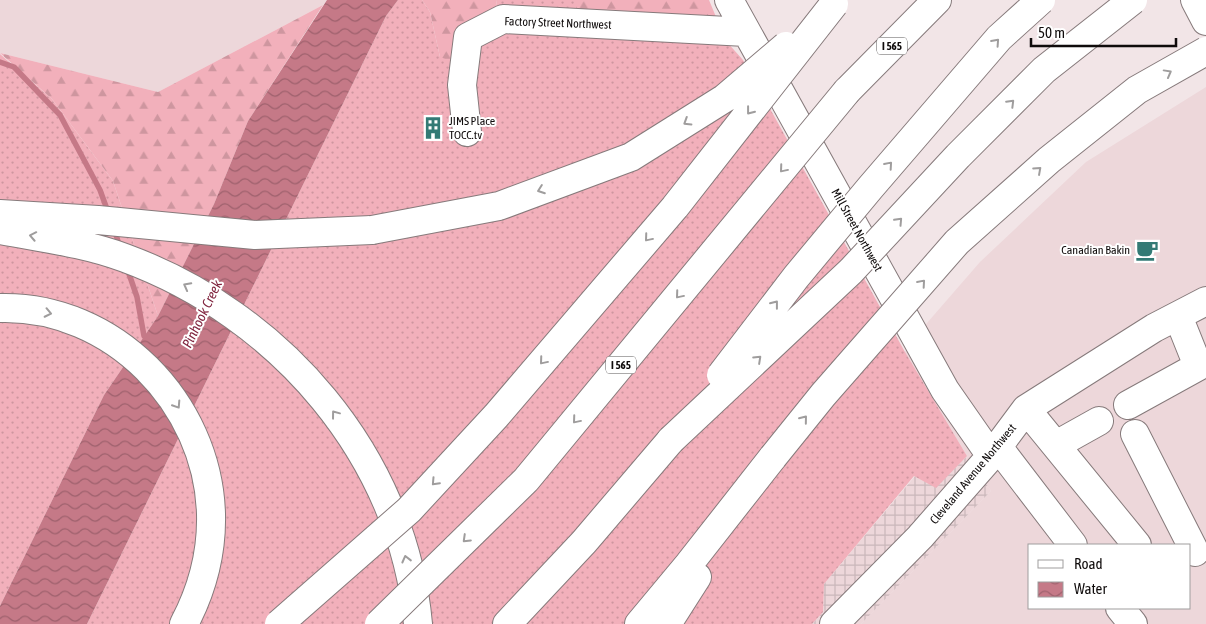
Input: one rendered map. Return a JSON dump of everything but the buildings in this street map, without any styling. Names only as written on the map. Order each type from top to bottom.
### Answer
[{"type":"main road","name":"Mill Street Northwest","points":[[729,0],[945,390],[1071,544]]},
{"type":"main road","points":[[847,91],[919,0]]},
{"type":"main road","name":"I 565","points":[[379,624],[526,480],[847,91],[937,0]]},
{"type":"main road","points":[[507,624],[584,542],[671,440],[796,277],[870,188],[1000,38],[1040,0]]},
{"type":"main road","points":[[671,440],[851,271],[958,156],[1044,70],[1133,0]]},
{"type":"main road","points":[[1195,0],[1206,21]]},
{"type":"main road","points":[[0,214],[98,220],[255,235],[372,230],[499,206],[631,157],[725,98],[836,2]]},
{"type":"main road","points":[[279,624],[409,510],[496,416],[675,207],[836,2]]},
{"type":"main road","name":"Factory Street Northwest","points":[[467,132],[462,85],[468,36],[503,19],[746,32]]},
{"type":"main road","points":[[639,624],[695,557],[823,395],[957,242],[1049,160],[1137,90],[1206,51]]},
{"type":"main road","points":[[0,230],[92,247],[157,271],[196,291],[232,314],[267,340],[293,364],[323,397],[344,425],[363,455],[379,486],[393,518],[404,552],[418,624]]},
{"type":"main road","name":"Cleveland Avenue Northwest","points":[[834,624],[920,537],[994,452],[1026,409],[1154,328],[1206,302]]},
{"type":"main road","points":[[0,308],[24,309],[66,317],[90,327],[113,340],[153,373],[183,415],[195,438],[203,463],[211,514],[210,540],[206,565],[200,588],[184,624]]},
{"type":"main road","points":[[1128,406],[1202,364],[1178,316]]},
{"type":"main road","points":[[1026,409],[1136,544]]},
{"type":"main road","points":[[1056,445],[1100,421]]},
{"type":"main road","points":[[1135,434],[1197,551]]},
{"type":"main road","points":[[667,624],[773,457]]},
{"type":"main road","points":[[1121,609],[1133,624]]},
{"type":"shaded area","points":[[0,0],[327,0],[323,5],[158,92],[0,53]]},
{"type":"shaded area","points":[[1206,87],[1206,624],[861,624],[991,491],[967,456],[905,352],[927,323],[980,262],[1086,162]]},
{"type":"shaded area","points":[[967,456],[991,491],[861,624],[812,624],[823,612],[824,584],[915,476],[936,487]]},
{"type":"green space","points":[[398,0],[422,0],[430,12],[440,57],[492,32],[497,0],[577,0],[577,14],[726,41],[743,60],[905,352],[967,456],[936,488],[914,476],[824,584],[823,612],[812,624],[87,624],[386,16]]},
{"type":"green space","points":[[422,0],[497,0],[492,32],[456,63],[440,57],[430,12]]},
{"type":"green space","points":[[577,0],[709,0],[726,41],[577,14]]},
{"type":"green space","points":[[323,5],[248,121],[214,204],[158,316],[113,181],[52,99],[0,53],[158,92]]},
{"type":"green space","points":[[0,54],[52,99],[113,181],[158,316],[104,395],[0,606]]},
{"type":"water","name":"Pinhook Creek","points":[[327,0],[398,0],[386,16],[87,624],[0,624],[0,606],[104,395],[158,316],[214,204],[248,121]]},
{"type":"waterway","points":[[0,62],[14,67],[60,115],[100,190],[108,212]]},
{"type":"waterway","points":[[114,228],[120,248]]},
{"type":"waterway","points":[[127,268],[137,297],[144,336]]},
{"type":"place","name":"JIMS Place TOCC.tv","points":[[433,128]]},
{"type":"place","name":"Canadian Bakin","points":[[1147,250]]}]
